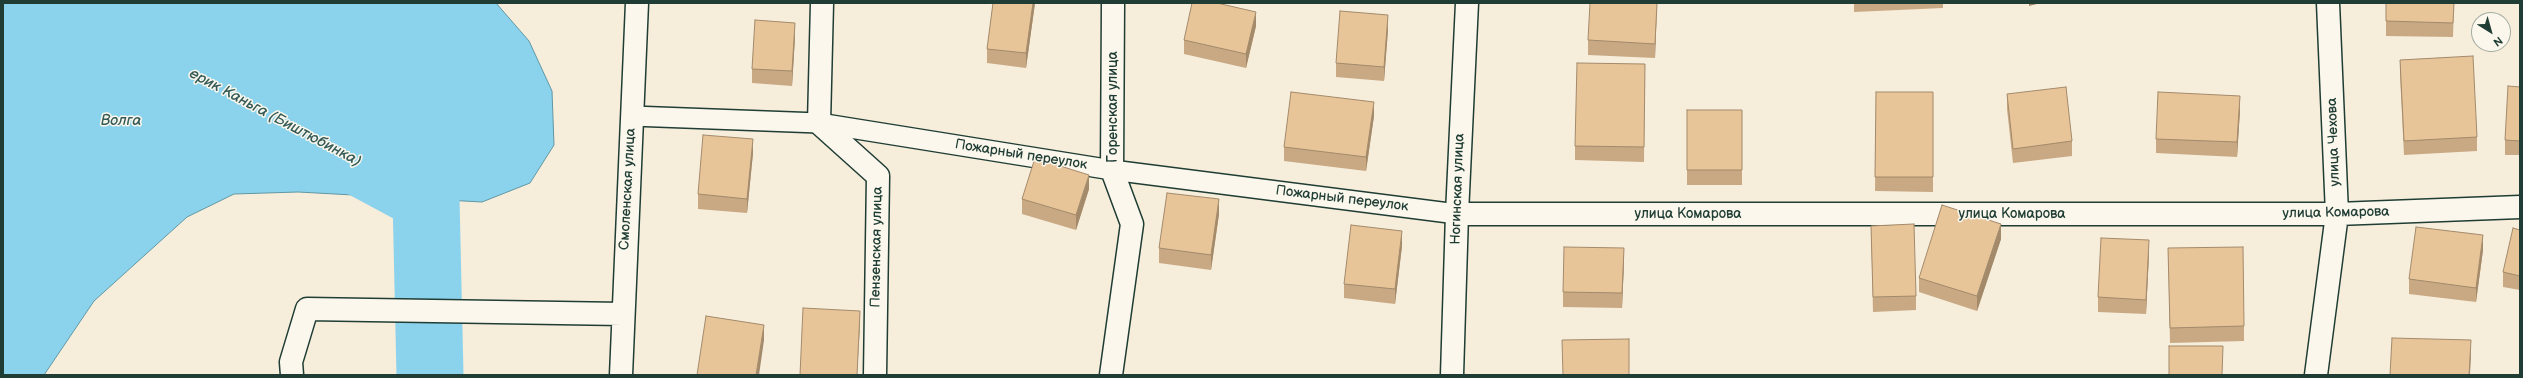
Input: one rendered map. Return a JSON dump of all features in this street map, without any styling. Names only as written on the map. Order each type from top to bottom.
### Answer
[{"type":"street","name":"Смоленская улица","points":[[621,375],[622,314],[637,3]]},
{"type":"street","points":[[819,123],[822,3]]},
{"type":"street","name":"Горенская улица","points":[[1111,375],[1132,224],[1112,170],[1113,3]]},
{"type":"street","name":"Ногинская улица","points":[[1452,375],[1457,214],[1467,3]]},
{"type":"street","name":"улица Чехова","points":[[2316,375],[2337,214],[2328,3]]},
{"type":"street","name":"Пензенская улица","points":[[819,123],[878,176],[875,375]]},
{"type":"street","name":"улица Комарова","points":[[1457,214],[2337,214],[2520,207]]},
{"type":"street","points":[[292,375],[291,362],[307,309],[622,314]]},
{"type":"lane","name":"Пожарный переулок","points":[[632,116],[819,123],[1112,170],[1457,214]]},
{"type":"water","name":"Волга","points":[[3,3],[496,3],[529,41],[552,91],[554,145],[530,183],[482,202],[298,192],[234,194],[187,217],[94,301],[44,375],[3,375]]},
{"type":"building","points":[[993,3],[1033,3],[1026,53],[987,49]]},
{"type":"building","points":[[1192,3],[1217,3],[1256,12],[1246,54],[1184,40]]},
{"type":"building","points":[[1590,3],[1657,3],[1655,44],[1588,40]]},
{"type":"building","points":[[2386,3],[2454,3],[2453,23],[2386,21]]},
{"type":"building","points":[[1340,11],[1388,15],[1384,67],[1336,63]]},
{"type":"building","points":[[755,20],[795,23],[792,71],[752,69]]},
{"type":"building","points":[[2473,56],[2477,137],[2404,141],[2400,60]]},
{"type":"building","points":[[1577,63],[1645,64],[1644,147],[1575,146]]},
{"type":"building","points":[[2508,86],[2520,87],[2520,141],[2505,140]]},
{"type":"building","points":[[2066,87],[2072,141],[2013,149],[2007,94]]},
{"type":"building","points":[[1291,92],[1374,102],[1366,157],[1284,147]]},
{"type":"building","points":[[1876,92],[1933,92],[1933,177],[1875,177]]},
{"type":"building","points":[[2158,92],[2240,96],[2237,142],[2156,139]]},
{"type":"building","points":[[1687,110],[1742,110],[1742,170],[1687,170]]},
{"type":"building","points":[[703,135],[753,139],[747,199],[698,194]]},
{"type":"building","points":[[1035,158],[1089,175],[1076,215],[1022,199]]},
{"type":"building","points":[[1167,193],[1219,199],[1211,255],[1159,248]]},
{"type":"building","points":[[1942,205],[2001,224],[1977,296],[1919,278]]},
{"type":"building","points":[[1914,224],[1916,296],[1873,297],[1871,226]]},
{"type":"building","points":[[1351,225],[1402,231],[1395,289],[1344,284]]},
{"type":"building","points":[[2416,227],[2483,235],[2476,288],[2409,279]]},
{"type":"building","points":[[2513,228],[2520,230],[2520,276],[2503,272]]},
{"type":"building","points":[[2101,238],[2149,240],[2146,300],[2098,297]]},
{"type":"building","points":[[1564,247],[1624,248],[1622,293],[1563,292]]},
{"type":"building","points":[[2243,247],[2244,326],[2170,328],[2168,248]]},
{"type":"building","points":[[803,308],[860,311],[857,375],[800,375]]},
{"type":"building","points":[[706,316],[764,325],[756,375],[697,375]]},
{"type":"building","points":[[2392,338],[2471,340],[2469,375],[2390,375]]},
{"type":"building","points":[[1629,339],[1629,375],[1563,375],[1562,340]]},
{"type":"building","points":[[2169,346],[2223,346],[2222,375],[2169,375]]},
{"type":"waterway","name":"ерик Каньга (Биштюбинка)","points":[[344,154],[426,198],[430,375]]}]
